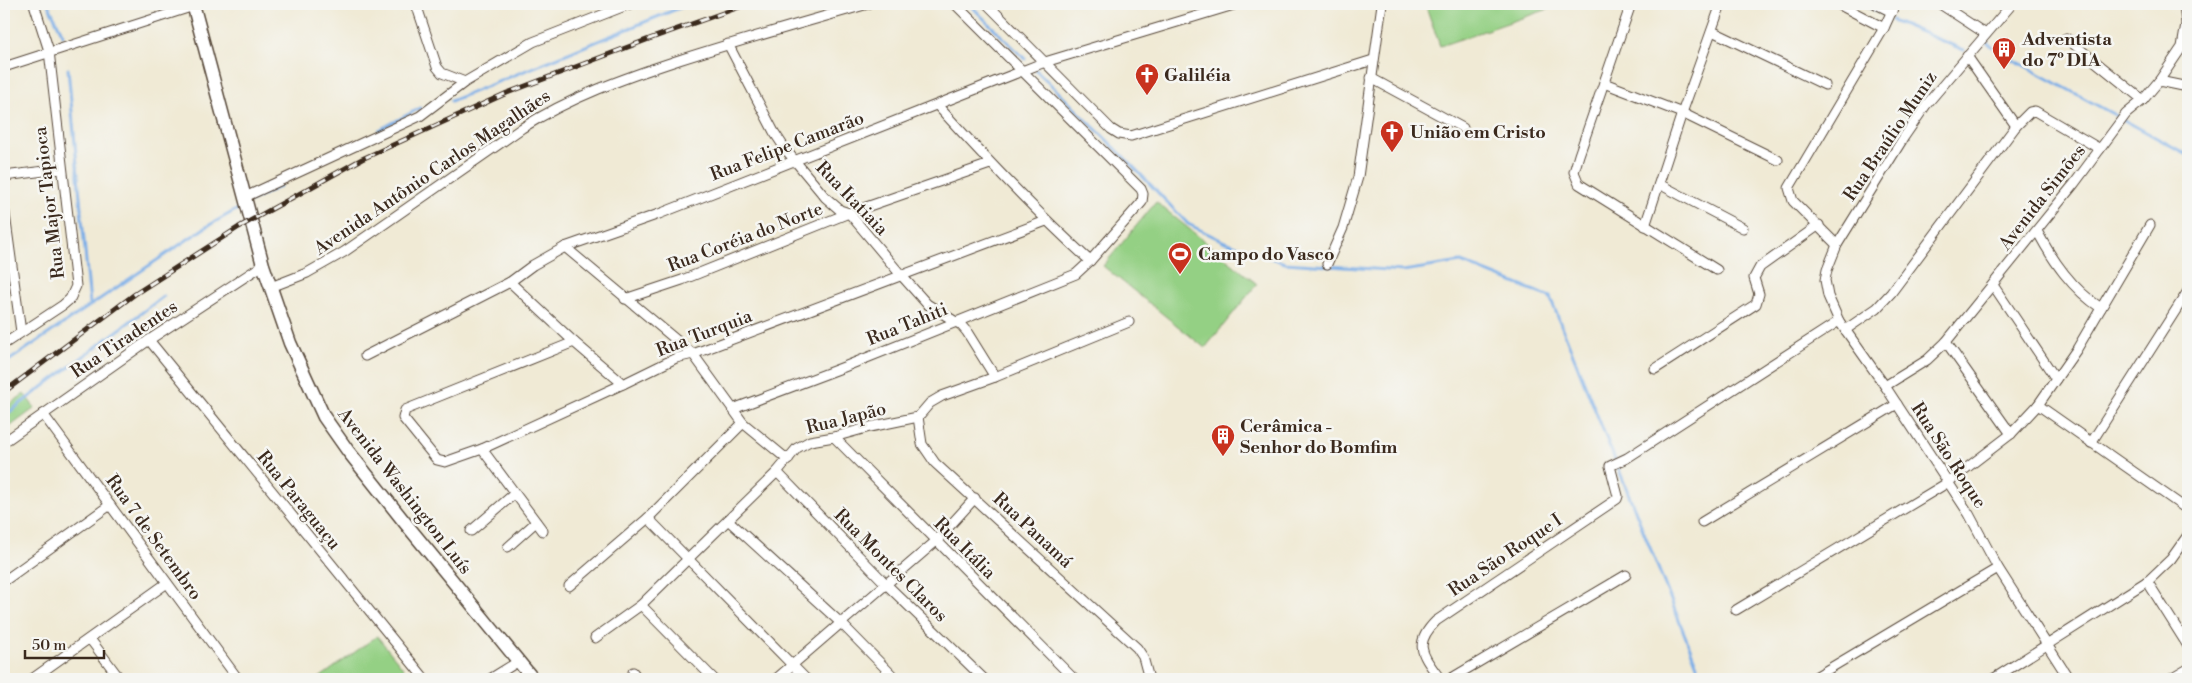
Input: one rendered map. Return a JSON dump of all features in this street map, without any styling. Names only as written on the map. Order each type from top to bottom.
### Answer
[{"type":"main road","name":"Avenida Washington Luís","points":[[196,4],[263,265],[290,343],[324,417],[394,510],[533,679]]},
{"type":"street","name":"Rua Major Tapioca","points":[[4,344],[63,305],[70,299],[76,286],[61,169],[49,51],[34,4]]},
{"type":"street","points":[[4,66],[196,4]]},
{"type":"street","points":[[416,4],[437,67],[442,73],[465,82]]},
{"type":"street","points":[[248,208],[294,173],[331,158],[420,116],[465,82],[533,42],[630,4]]},
{"type":"street","name":"Avenida Antônio Carlos Magalhães","points":[[271,287],[307,272],[344,252],[547,112],[579,96],[626,78],[728,44],[868,4]]},
{"type":"street","points":[[955,4],[1024,71]]},
{"type":"street","points":[[987,4],[1111,129],[1119,134],[1130,136],[1372,60]]},
{"type":"street","name":"Rua Felipe Camarão","points":[[365,356],[510,282],[533,265],[565,247],[659,214],[1045,62],[1237,4]]},
{"type":"street","points":[[1327,264],[1343,228],[1358,177],[1372,60],[1382,4]]},
{"type":"street","points":[[1631,4],[1579,155],[1575,176],[1579,184],[1717,270]]},
{"type":"street","points":[[1645,226],[1682,113],[1722,4]]},
{"type":"street","points":[[1838,4],[1884,28]]},
{"type":"street","points":[[1837,245],[1793,201],[1789,188],[1894,8],[1876,4]]},
{"type":"street","points":[[1940,4],[1986,34]]},
{"type":"street","name":"Rua Braúlio Muniz","points":[[1837,245],[1904,136],[1926,105],[2012,4]]},
{"type":"street","name":"Avenida Simões","points":[[1885,386],[1927,360],[1946,342],[2037,231],[2126,114],[2143,100],[2159,81],[2182,46],[2186,24],[2184,4]]},
{"type":"street","points":[[1712,31],[1825,85]]},
{"type":"street","points":[[2066,38],[2143,100]]},
{"type":"street","name":"Rua Itatiaia","points":[[728,44],[774,132],[795,160],[825,197],[840,210],[850,213],[927,304],[956,322],[967,332],[995,376]]},
{"type":"street","points":[[1967,56],[2016,126]]},
{"type":"street","name":"Rua Tahiti","points":[[733,409],[1076,274],[1140,206],[1144,199],[1141,189],[1024,71]]},
{"type":"street","points":[[1371,78],[1462,128]]},
{"type":"street","points":[[2159,81],[2188,87]]},
{"type":"street","points":[[1604,83],[1682,113],[1778,160]]},
{"type":"street","points":[[937,105],[990,164],[1046,221],[1090,261]]},
{"type":"street","points":[[1845,330],[1877,308],[1891,293],[2016,126],[2030,112],[2037,111],[2100,149]]},
{"type":"street","name":"Rua Coréia do Norte","points":[[625,299],[682,280],[850,213],[990,164]]},
{"type":"street","points":[[4,176],[61,169]]},
{"type":"street","points":[[1659,184],[1743,228]]},
{"type":"street","points":[[4,207],[21,332]]},
{"type":"street","name":"Rua Turquia","points":[[574,342],[405,410],[404,420],[439,462],[445,462],[482,449],[676,358],[694,354],[1046,221]]},
{"type":"street","points":[[1655,369],[1756,304],[1759,298],[1754,278],[1756,271],[1818,225]]},
{"type":"street","points":[[1736,610],[1947,483],[2011,434],[2038,406],[2086,336],[2150,225]]},
{"type":"street","points":[[2037,231],[2069,281],[2088,300],[2101,308]]},
{"type":"street","name":"Rua São Roque","points":[[1837,245],[1825,280],[1828,296],[1839,320],[1969,514],[1998,568],[2046,647],[2069,679]]},
{"type":"street","points":[[565,247],[625,299],[694,354],[743,423],[788,460]]},
{"type":"street","name":"Rua Tiradentes","points":[[4,442],[149,340],[263,265]]},
{"type":"street","points":[[510,282],[574,342],[623,384]]},
{"type":"street","points":[[1993,284],[2056,379]]},
{"type":"street","points":[[2091,443],[2188,291]]},
{"type":"street","name":"Rua São Roque I","points":[[1440,679],[1422,652],[1422,639],[1426,631],[1436,621],[1617,499],[1618,496],[1610,469],[1613,464],[1627,458],[1839,320]]},
{"type":"street","points":[[918,417],[930,403],[942,396],[1129,322]]},
{"type":"street","name":"Rua Paraguaçu","points":[[149,340],[425,679]]},
{"type":"street","points":[[1946,342],[2011,434]]},
{"type":"street","points":[[1702,522],[1897,404]]},
{"type":"street","points":[[2038,406],[2188,510]]},
{"type":"street","name":"Rua 7 de Setembro","points":[[43,414],[238,679]]},
{"type":"street","name":"Rua Japão","points":[[595,638],[641,605],[788,460],[797,448],[810,441],[834,438],[870,427],[918,417]]},
{"type":"street","name":"Rua Panamá","points":[[918,417],[919,434],[926,452],[935,463],[1137,648],[1149,679]]},
{"type":"street","points":[[569,586],[648,518],[743,423]]},
{"type":"street","name":"Rua Itália","points":[[834,438],[1074,679]]},
{"type":"street","points":[[482,449],[543,531]]},
{"type":"street","name":"Rua Montes Claros","points":[[776,472],[887,585],[984,679]]},
{"type":"street","points":[[471,532],[514,494]]},
{"type":"street","points":[[776,679],[936,542],[975,498]]},
{"type":"street","points":[[4,581],[110,505]]},
{"type":"street","points":[[648,518],[806,679]]},
{"type":"street","points":[[728,520],[842,624],[896,679]]},
{"type":"street","points":[[508,547],[536,522]]},
{"type":"street","points":[[1992,679],[2046,647],[2147,581],[2171,559],[2188,536]]},
{"type":"street","points":[[1812,679],[1998,568]]},
{"type":"street","points":[[1450,679],[1626,575]]},
{"type":"street","points":[[2147,581],[2188,646]]},
{"type":"street","points":[[32,679],[167,583]]},
{"type":"street","points":[[641,605],[714,679]]},
{"type":"street","points":[[90,639],[120,679]]},
{"type":"street","points":[[490,679],[519,661]]},
{"type":"street","points":[[2171,679],[2188,669]]},
{"type":"green space","points":[[1425,4],[1563,4],[1440,46]]},
{"type":"green space","name":"Campo do Vasco","points":[[1156,202],[1257,284],[1205,348],[1103,266]]},
{"type":"green space","points":[[24,394],[35,408],[4,431],[4,408]]},
{"type":"green space","points":[[377,636],[412,679],[318,679]]},
{"type":"waterway","points":[[48,4],[63,35]]},
{"type":"waterway","points":[[451,101],[689,4]]},
{"type":"waterway","points":[[969,4],[1025,59]]},
{"type":"waterway","points":[[1863,4],[1885,15]]},
{"type":"waterway","points":[[1892,20],[1964,50]]},
{"type":"waterway","points":[[1987,43],[2005,55],[2188,155]]},
{"type":"waterway","points":[[68,69],[90,304]]},
{"type":"waterway","points":[[1036,70],[1188,224],[1225,242],[1285,263],[1403,271],[1461,262],[1550,297],[1702,678],[1699,679]]},
{"type":"waterway","points":[[379,130],[420,108]]},
{"type":"waterway","points":[[250,202],[280,186]]},
{"type":"waterway","points":[[4,364],[206,227],[243,206]]},
{"type":"waterway","points":[[4,416],[164,296]]},
{"type":"railway","points":[[4,392],[135,294],[239,227],[362,159],[507,93],[748,4]]},
{"type":"place","name":"Adventista do 7º DIA","points":[[2004,70]]},
{"type":"place","name":"Galiléia","points":[[1147,96]]},
{"type":"place","name":"União em Cristo","points":[[1392,153]]},
{"type":"place","name":"Campo do Vasco","points":[[1180,275]]},
{"type":"place","name":"Cerâmica - Senhor do Bomfim","points":[[1223,457]]}]
